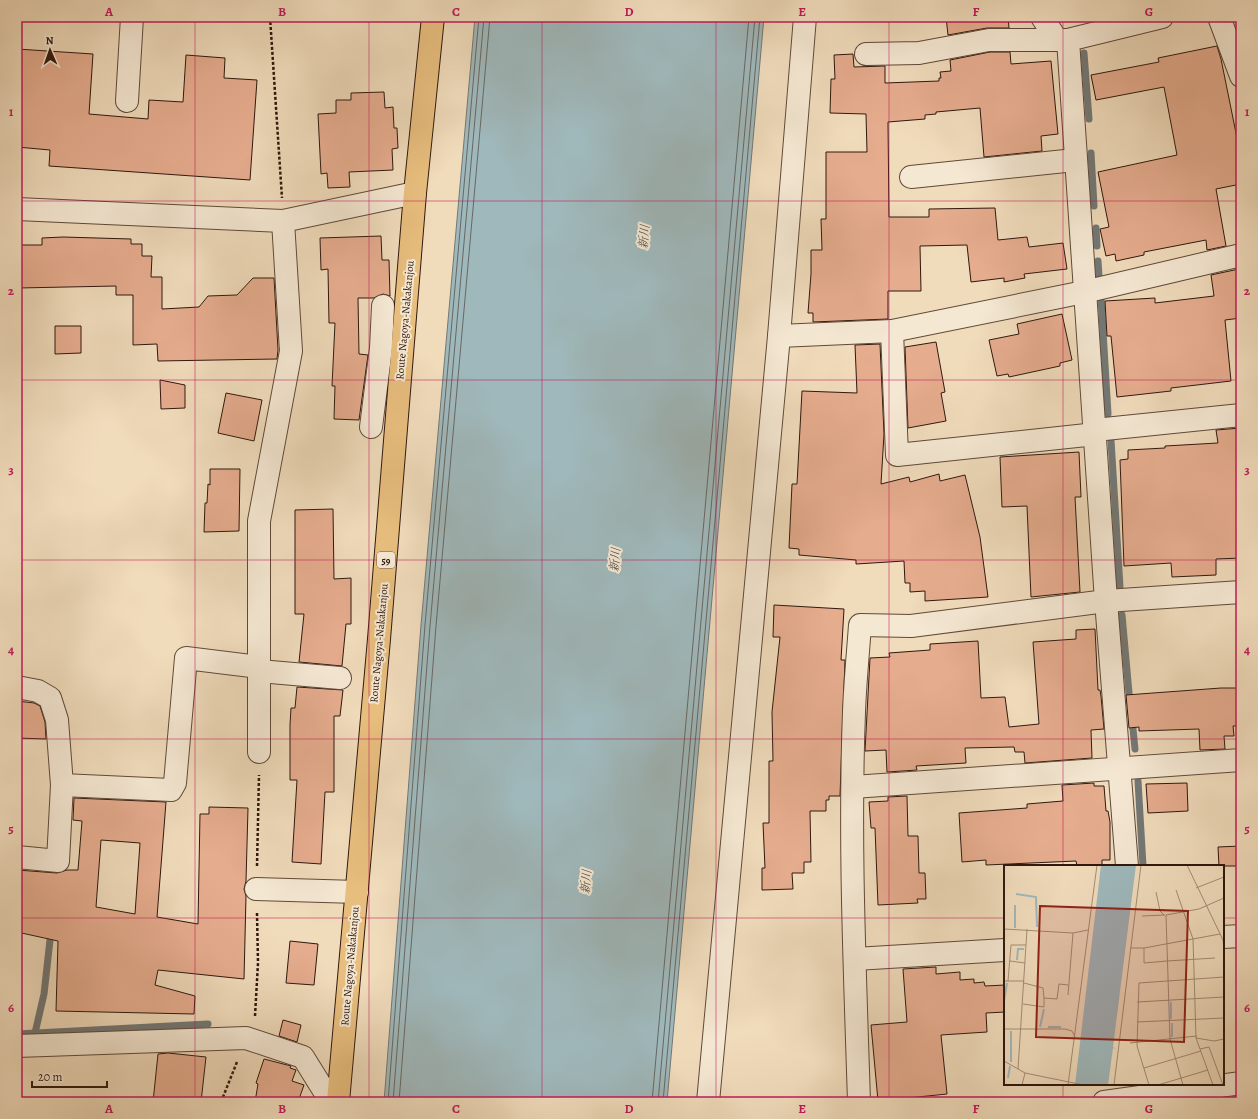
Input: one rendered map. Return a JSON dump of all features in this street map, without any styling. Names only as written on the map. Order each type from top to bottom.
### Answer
[{"type":"main road","name":"Route Nagoya-Nakakanjou","points":[[338,1102],[357,892],[415,193],[433,17]]},
{"type":"street","points":[[127,101],[132,17]]},
{"type":"street","points":[[708,1102],[779,336],[805,17]]},
{"type":"street","points":[[1042,17],[1062,40],[1075,160],[1096,432],[1106,601],[1127,865]]},
{"type":"street","points":[[866,54],[919,53],[989,40],[1062,40],[1162,17]]},
{"type":"street","points":[[1219,17],[1241,76]]},
{"type":"street","points":[[911,177],[1075,160]]},
{"type":"street","points":[[17,209],[283,221],[415,193]]},
{"type":"street","points":[[259,752],[259,521],[291,351],[283,221]]},
{"type":"street","points":[[779,336],[892,331],[1084,292],[1241,254]]},
{"type":"street","points":[[371,427],[382,348],[384,306]]},
{"type":"street","points":[[892,331],[898,455],[1241,415]]},
{"type":"street","points":[[382,348],[403,348]]},
{"type":"street","points":[[859,1102],[855,959],[853,787],[854,712],[860,625],[911,626],[1106,601],[1241,592]]},
{"type":"street","points":[[62,785],[171,790],[175,783],[186,658],[259,669],[340,678]]},
{"type":"street","points":[[17,687],[38,691],[50,698],[57,720],[62,785],[58,861],[17,857]]},
{"type":"street","points":[[853,787],[1241,760]]},
{"type":"street","points":[[256,888],[357,892]]},
{"type":"street","points":[[1224,937],[1241,936]]},
{"type":"street","points":[[855,959],[1004,950]]},
{"type":"street","points":[[17,1046],[246,1038],[303,1057],[331,1102]]},
{"type":"street","points":[[1224,1085],[1241,1083]]},
{"type":"street","points":[[1104,1102],[1143,1094],[1223,1085]]},
{"type":"path","points":[[270,17],[283,221]]},
{"type":"path","points":[[221,1102],[256,1014],[258,963],[256,888],[259,752]]},
{"type":"water","name":"新川","points":[[475,17],[764,17],[667,1102],[384,1102],[421,625]]},
{"type":"water","points":[[1241,1096],[1241,1102],[1196,1102]]},
{"type":"building","points":[[946,17],[1008,17],[1009,28],[987,28],[948,35]]},
{"type":"building","points":[[1217,46],[1238,143],[1241,142],[1241,184],[1216,189],[1226,246],[1207,250],[1206,240],[1144,252],[1144,255],[1116,261],[1115,254],[1106,256],[1100,229],[1109,227],[1098,172],[1177,155],[1164,87],[1096,100],[1091,75],[1159,62],[1158,58]]},
{"type":"building","points":[[17,49],[93,54],[89,114],[148,119],[149,100],[183,102],[186,55],[225,58],[224,78],[257,80],[250,180],[49,166],[50,150],[17,147]]},
{"type":"building","points":[[990,52],[1010,52],[1011,64],[1051,61],[1058,134],[1041,136],[1042,151],[984,157],[980,108],[936,112],[936,114],[925,115],[925,119],[888,122],[889,217],[929,217],[929,209],[995,208],[998,240],[1027,237],[1029,247],[1063,243],[1067,269],[1024,274],[1025,278],[1004,282],[1004,278],[971,282],[967,245],[920,246],[921,291],[888,291],[888,319],[813,322],[813,313],[808,313],[811,250],[822,250],[821,219],[826,219],[826,152],[867,152],[866,114],[830,113],[831,79],[835,79],[834,55],[853,54],[854,67],[885,66],[885,83],[939,81],[939,78],[941,78],[940,72],[951,71],[950,60]]},
{"type":"building","points":[[384,92],[385,108],[393,107],[394,128],[397,128],[398,148],[392,149],[393,170],[349,172],[350,187],[328,188],[327,173],[321,174],[318,114],[336,113],[336,100],[351,100],[351,93]]},
{"type":"building","points":[[381,236],[382,260],[389,260],[390,296],[383,294],[374,298],[358,298],[359,354],[368,355],[359,420],[334,419],[335,386],[332,386],[335,323],[329,323],[328,269],[321,270],[320,238]]},
{"type":"building","points":[[63,237],[131,239],[131,244],[142,244],[142,256],[152,256],[151,277],[162,277],[162,309],[199,307],[208,296],[237,295],[253,278],[274,278],[278,350],[277,359],[158,361],[157,344],[133,345],[133,295],[116,295],[116,286],[18,288],[17,245],[42,245],[42,238]]},
{"type":"building","points":[[1239,269],[1241,286],[1241,318],[1225,320],[1231,381],[1171,388],[1171,391],[1117,397],[1111,336],[1107,336],[1105,301],[1155,298],[1155,303],[1214,296],[1211,275]]},
{"type":"building","points":[[1062,314],[1072,360],[1060,363],[1060,366],[1009,377],[1008,374],[997,376],[989,340],[1019,334],[1017,324]]},
{"type":"building","points":[[55,326],[81,326],[81,353],[55,354]]},
{"type":"building","points":[[936,342],[945,392],[941,393],[946,421],[908,428],[905,347]]},
{"type":"building","points":[[880,344],[884,434],[881,484],[909,477],[910,482],[939,474],[940,481],[965,475],[980,537],[988,597],[925,601],[925,591],[910,592],[910,583],[905,583],[904,561],[856,564],[856,560],[799,555],[799,549],[789,548],[792,484],[797,484],[802,391],[857,393],[855,345]]},
{"type":"building","points":[[160,380],[185,385],[185,408],[161,409]]},
{"type":"building","points":[[226,393],[262,400],[254,441],[218,433]]},
{"type":"building","points":[[1241,428],[1241,558],[1216,559],[1216,575],[1172,577],[1171,563],[1124,566],[1120,460],[1128,459],[1128,450],[1218,443],[1216,430]]},
{"type":"building","points":[[1079,452],[1081,497],[1075,497],[1080,592],[1031,597],[1027,506],[1002,507],[1000,457]]},
{"type":"building","points":[[210,469],[240,469],[239,531],[204,532],[205,503],[207,503],[208,484],[210,485]]},
{"type":"building","points":[[333,509],[334,579],[351,578],[351,624],[346,624],[342,666],[299,662],[304,614],[295,614],[295,510]]},
{"type":"building","points":[[774,605],[844,609],[841,660],[845,660],[840,796],[829,796],[829,800],[826,800],[826,811],[810,811],[811,862],[804,862],[804,873],[792,873],[793,889],[762,890],[762,868],[765,868],[763,823],[769,823],[769,761],[773,761],[772,712],[780,637],[773,637]]},
{"type":"building","points":[[1095,629],[1098,690],[1100,690],[1101,696],[1104,729],[1091,730],[1092,758],[1025,763],[1024,752],[1015,752],[1014,747],[965,748],[966,763],[916,766],[917,770],[887,772],[886,750],[865,751],[870,658],[890,657],[889,653],[930,650],[930,644],[978,641],[981,698],[1005,697],[1009,727],[1039,724],[1033,642],[1076,639],[1076,630]]},
{"type":"building","points":[[297,687],[343,690],[340,716],[334,716],[334,792],[325,792],[321,864],[292,862],[297,780],[290,780],[290,725],[291,708],[295,708]]},
{"type":"building","points":[[1221,688],[1241,688],[1241,726],[1233,726],[1234,736],[1224,736],[1225,749],[1200,750],[1199,729],[1139,731],[1139,727],[1129,728],[1126,695]]},
{"type":"building","points":[[17,701],[34,703],[40,706],[45,722],[46,739],[17,738]]},
{"type":"building","points":[[1094,783],[1094,786],[1104,786],[1106,811],[1108,811],[1110,822],[1110,860],[1102,860],[1102,865],[1077,865],[1076,861],[986,865],[986,860],[962,862],[959,813],[1027,808],[1027,804],[1063,801],[1062,785]]},
{"type":"building","points":[[1187,783],[1188,811],[1148,813],[1146,784]]},
{"type":"building","points":[[907,796],[908,836],[918,836],[919,873],[925,873],[926,899],[917,899],[918,903],[878,905],[875,828],[871,828],[869,802],[888,801],[888,797]]},
{"type":"building","points":[[74,798],[166,802],[157,917],[198,924],[200,814],[209,814],[209,807],[248,808],[246,881],[244,889],[246,896],[244,979],[158,970],[155,985],[195,996],[194,1014],[56,1011],[58,941],[17,932],[17,870],[57,873],[67,870],[78,870],[82,821],[73,820]],"holes":[[[101,840],[140,843],[135,914],[96,907]]]},
{"type":"building","points":[[1241,846],[1241,866],[1219,865],[1218,847]]},
{"type":"building","points":[[290,941],[318,944],[314,985],[286,983]]},
{"type":"building","points":[[936,967],[936,974],[960,972],[960,980],[974,979],[974,983],[984,982],[985,986],[1004,985],[1004,1012],[986,1013],[987,1032],[941,1035],[947,1094],[878,1101],[871,1025],[907,1022],[903,969]]},
{"type":"building","points":[[283,1020],[301,1025],[297,1042],[279,1036]]},
{"type":"building","points":[[168,1053],[206,1057],[201,1102],[153,1102],[158,1054]]},
{"type":"building","points":[[264,1059],[291,1066],[290,1068],[296,1070],[292,1081],[304,1085],[298,1102],[255,1102],[258,1084],[256,1083]]},
{"type":"waterway","points":[[1084,53],[1089,119]]},
{"type":"waterway","points":[[1091,153],[1094,206]]},
{"type":"waterway","points":[[1096,228],[1097,246]]},
{"type":"waterway","points":[[1098,261],[1099,276]]},
{"type":"waterway","points":[[1101,298],[1108,414]]},
{"type":"waterway","points":[[1111,440],[1120,587]]},
{"type":"waterway","points":[[1122,615],[1130,704]]},
{"type":"waterway","points":[[1132,719],[1135,749]]},
{"type":"waterway","points":[[1138,781],[1143,865]]},
{"type":"waterway","points":[[35,1033],[44,994],[51,931]]},
{"type":"waterway","points":[[17,1034],[208,1024]]}]
